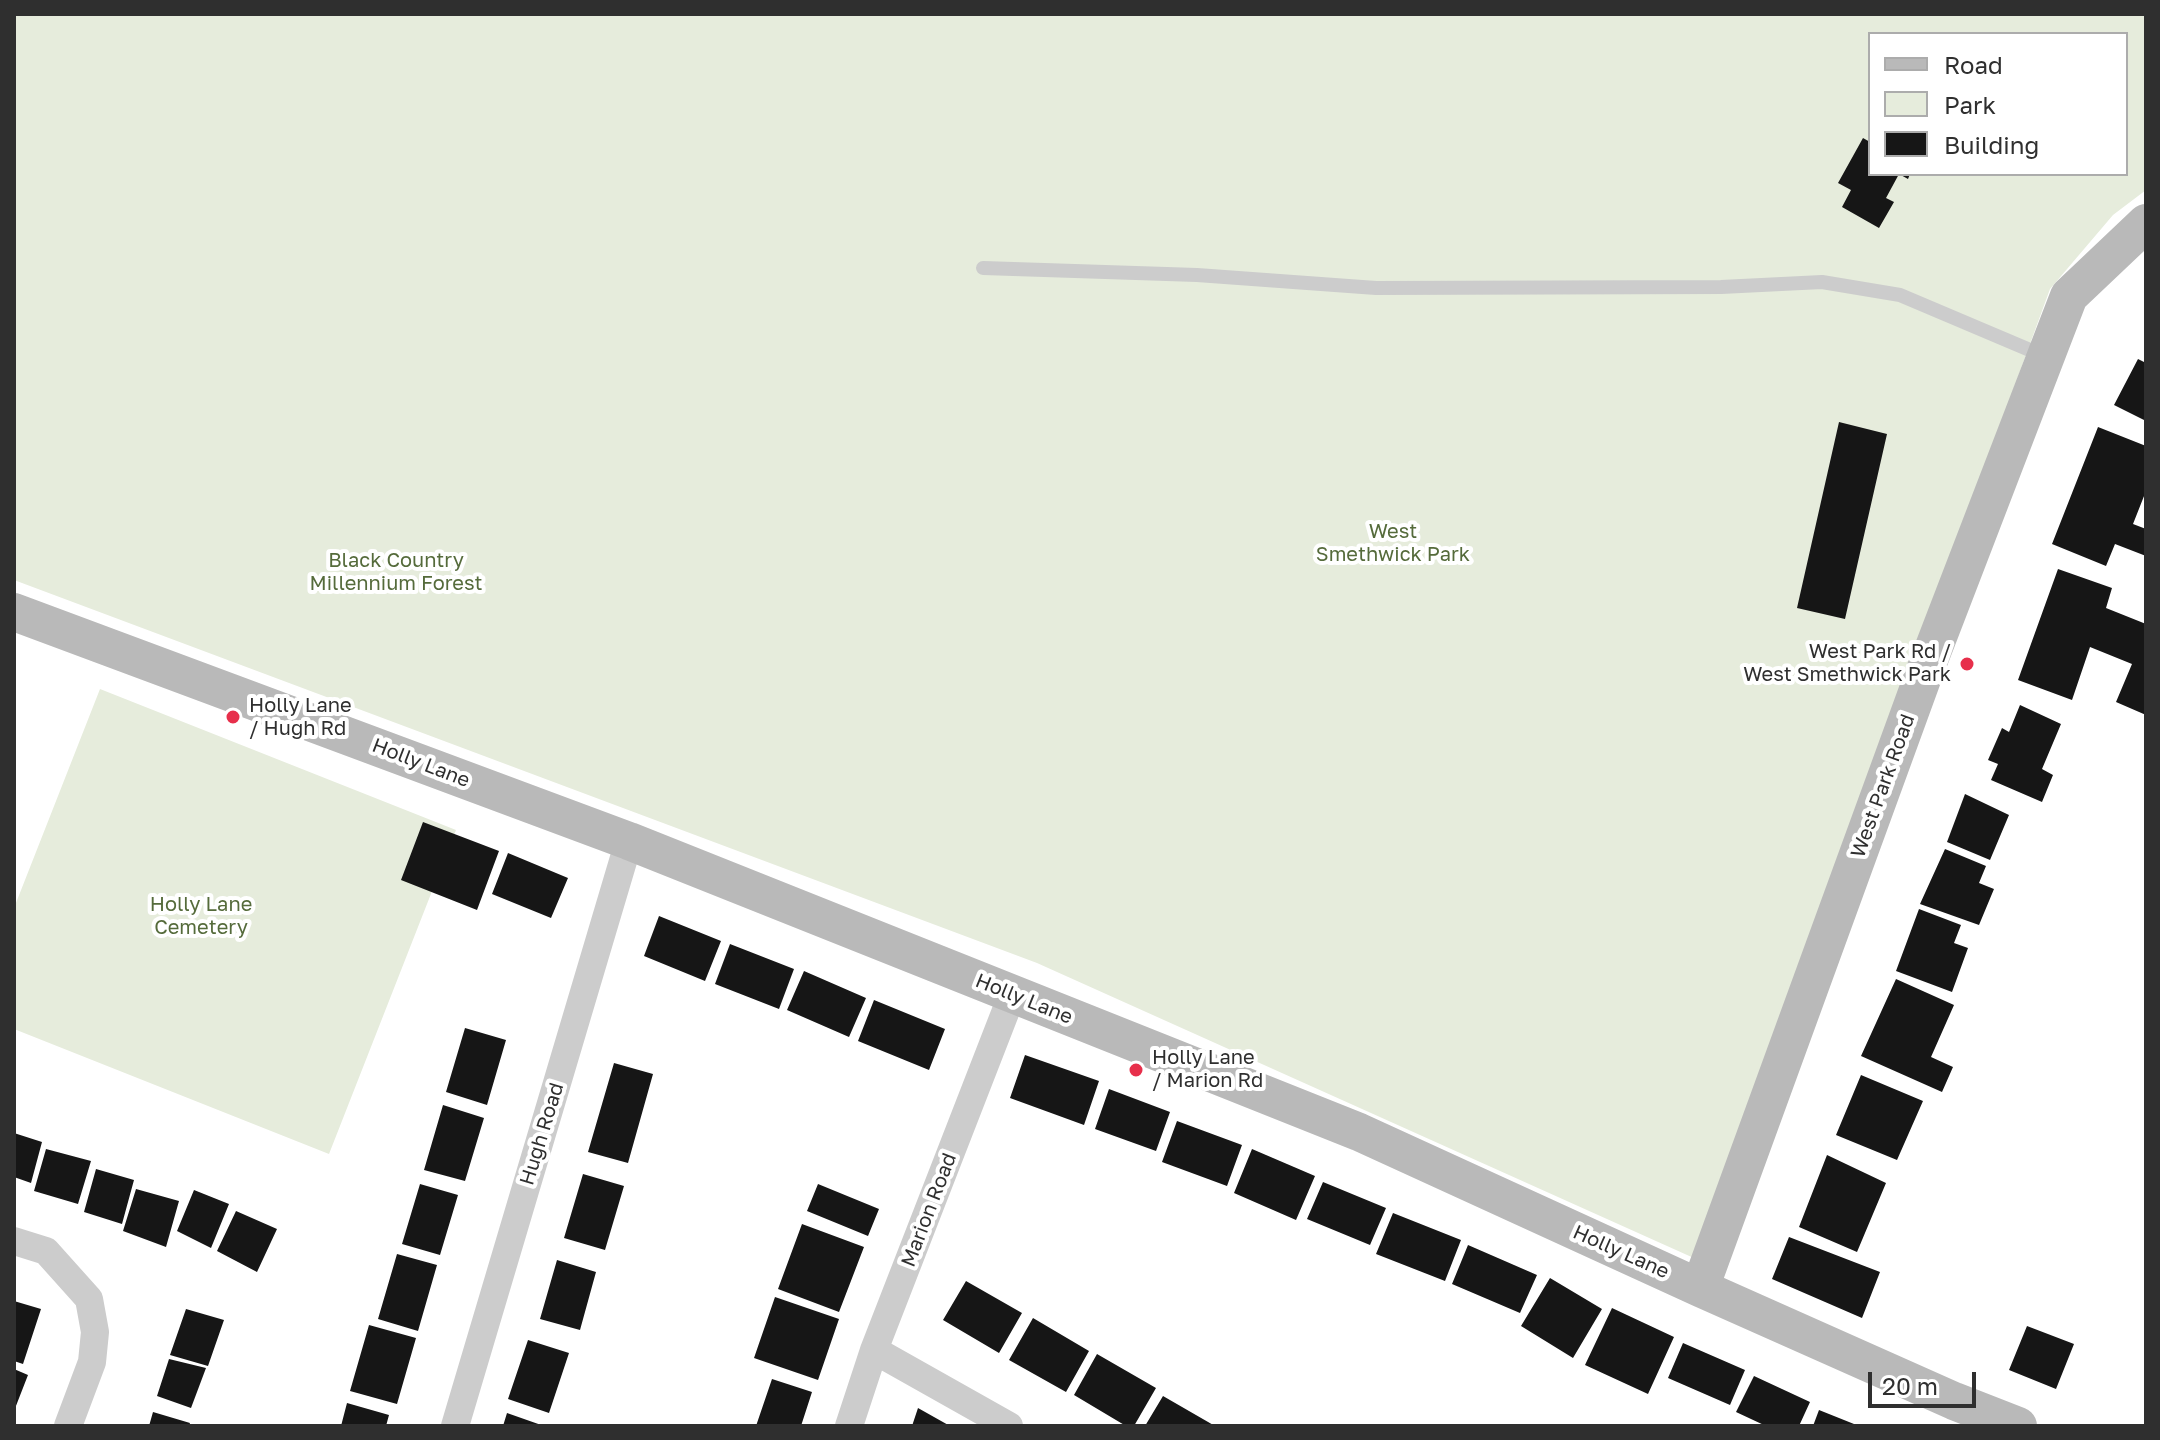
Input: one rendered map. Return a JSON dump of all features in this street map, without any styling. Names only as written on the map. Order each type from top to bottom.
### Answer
[{"type":"street","name":"West Park Road","points":[[1700,1288],[1926,668],[2069,296],[2146,223]]},
{"type":"street","name":"Holly Lane","points":[[14,612],[629,841],[1359,1132],[1700,1288],[1954,1401],[2018,1426]]},
{"type":"street","name":"Hugh Road","points":[[455,1426],[629,841]]},
{"type":"street","name":"Marion Road","points":[[849,1426],[874,1350],[1012,995]]},
{"type":"street","points":[[14,1241],[46,1251],[89,1299],[95,1332],[92,1362],[68,1426]]},
{"type":"street","points":[[874,1350],[1009,1426]]},
{"type":"lane","points":[[983,268],[1197,275],[1376,288],[1721,287],[1822,282],[1900,295],[2047,357]]},
{"type":"green space","name":"West Smethwick Park","points":[[17,14],[2146,14],[2146,190],[2113,215],[2050,289],[1696,1259],[1037,963],[14,580],[14,18]]},
{"type":"green space","name":"Holly Lane Cemetery","points":[[100,689],[456,830],[329,1154],[14,1029],[14,908]]},
{"type":"building","points":[[1863,138],[1868,141],[1868,176],[1898,176],[1886,198],[1894,202],[1879,228],[1842,207],[1851,190],[1838,183]]},
{"type":"building","points":[[2138,359],[2146,363],[2146,421],[2114,405]]},
{"type":"building","points":[[1839,422],[1887,434],[1845,619],[1797,608]]},
{"type":"building","points":[[2098,427],[2146,446],[2146,491],[2133,524],[2146,529],[2146,556],[2115,544],[2106,566],[2052,544]]},
{"type":"building","points":[[2058,569],[2112,588],[2106,608],[2146,624],[2146,715],[2116,702],[2132,664],[2090,647],[2072,700],[2018,680]]},
{"type":"building","points":[[2020,705],[2061,724],[2042,769],[2053,775],[2042,802],[1991,780],[1998,764],[1988,760],[2002,728],[2009,732]]},
{"type":"building","points":[[1965,794],[2009,815],[1990,860],[1947,842]]},
{"type":"building","points":[[423,822],[499,851],[477,910],[401,880]]},
{"type":"building","points":[[1945,849],[1986,866],[1979,883],[1994,889],[1979,925],[1920,904]]},
{"type":"building","points":[[508,853],[568,878],[551,918],[492,894]]},
{"type":"building","points":[[1919,909],[1961,925],[1954,943],[1968,948],[1952,992],[1896,971]]},
{"type":"building","points":[[659,916],[721,941],[705,981],[644,956]]},
{"type":"building","points":[[730,944],[794,969],[779,1009],[715,984]]},
{"type":"building","points":[[804,971],[866,998],[849,1037],[787,1010]]},
{"type":"building","points":[[1896,979],[1954,1005],[1931,1057],[1953,1067],[1942,1092],[1861,1056]]},
{"type":"building","points":[[874,1000],[945,1029],[929,1070],[858,1041]]},
{"type":"building","points":[[465,1028],[506,1040],[487,1105],[446,1092]]},
{"type":"building","points":[[1025,1055],[1099,1081],[1084,1125],[1010,1098]]},
{"type":"building","points":[[614,1063],[653,1074],[628,1163],[588,1152]]},
{"type":"building","points":[[1861,1075],[1923,1101],[1897,1160],[1836,1135]]},
{"type":"building","points":[[1109,1089],[1170,1112],[1156,1151],[1095,1129]]},
{"type":"building","points":[[443,1105],[484,1118],[465,1181],[424,1170]]},
{"type":"building","points":[[1177,1121],[1242,1145],[1227,1186],[1162,1162]]},
{"type":"building","points":[[14,1133],[42,1142],[31,1183],[14,1177]]},
{"type":"building","points":[[46,1149],[91,1161],[78,1204],[34,1191]]},
{"type":"building","points":[[1252,1149],[1315,1176],[1296,1220],[1234,1193]]},
{"type":"building","points":[[1827,1155],[1886,1183],[1857,1252],[1799,1227]]},
{"type":"building","points":[[96,1169],[134,1180],[122,1224],[84,1212]]},
{"type":"building","points":[[583,1174],[624,1186],[605,1250],[564,1238]]},
{"type":"building","points":[[1323,1182],[1386,1208],[1370,1245],[1307,1219]]},
{"type":"building","points":[[420,1184],[458,1195],[440,1255],[402,1244]]},
{"type":"building","points":[[818,1184],[879,1209],[868,1236],[807,1211]]},
{"type":"building","points":[[136,1189],[179,1201],[166,1247],[123,1231]]},
{"type":"building","points":[[194,1190],[229,1204],[211,1248],[177,1231]]},
{"type":"building","points":[[236,1211],[277,1229],[257,1272],[217,1251]]},
{"type":"building","points":[[1393,1213],[1461,1240],[1445,1281],[1376,1254]]},
{"type":"building","points":[[802,1224],[864,1247],[839,1312],[778,1289]]},
{"type":"building","points":[[1789,1237],[1880,1272],[1862,1318],[1772,1279]]},
{"type":"building","points":[[1468,1245],[1537,1275],[1520,1313],[1452,1284]]},
{"type":"building","points":[[397,1254],[437,1265],[418,1331],[378,1319]]},
{"type":"building","points":[[557,1260],[596,1272],[580,1330],[540,1319]]},
{"type":"building","points":[[1550,1278],[1602,1309],[1573,1358],[1521,1326]]},
{"type":"building","points":[[966,1281],[1022,1313],[999,1353],[943,1320]]},
{"type":"building","points":[[775,1297],[839,1319],[818,1380],[754,1358]]},
{"type":"building","points":[[14,1301],[41,1309],[23,1364],[14,1361]]},
{"type":"building","points":[[1612,1308],[1674,1337],[1648,1394],[1585,1365]]},
{"type":"building","points":[[186,1309],[224,1320],[208,1366],[170,1355]]},
{"type":"building","points":[[1033,1318],[1089,1351],[1066,1392],[1009,1360]]},
{"type":"building","points":[[369,1325],[416,1338],[397,1404],[350,1391]]},
{"type":"building","points":[[2027,1326],[2074,1344],[2056,1389],[2009,1370]]},
{"type":"building","points":[[528,1340],[569,1353],[549,1413],[508,1399]]},
{"type":"building","points":[[1683,1343],[1745,1370],[1730,1405],[1668,1378]]},
{"type":"building","points":[[1097,1354],[1156,1388],[1134,1426],[1126,1426],[1074,1395]]},
{"type":"building","points":[[169,1359],[206,1368],[191,1408],[157,1396]]},
{"type":"building","points":[[14,1369],[28,1375],[14,1411]]},
{"type":"building","points":[[1754,1376],[1810,1402],[1799,1426],[1766,1426],[1736,1412]]},
{"type":"building","points":[[772,1379],[812,1392],[801,1426],[756,1426]]},
{"type":"building","points":[[1163,1396],[1215,1426],[1145,1426]]},
{"type":"building","points":[[347,1403],[389,1415],[386,1426],[341,1426]]},
{"type":"building","points":[[918,1408],[950,1426],[912,1426]]},
{"type":"building","points":[[1819,1410],[1859,1426],[1813,1426]]},
{"type":"building","points":[[153,1412],[190,1423],[189,1426],[149,1426]]},
{"type":"building","points":[[507,1413],[544,1426],[503,1426]]},
{"type":"place","name":"West Park Rd / West Smethwick Park","points":[[1967,664]]},
{"type":"place","name":"Holly Lane / Hugh Rd","points":[[233,717]]},
{"type":"place","name":"Holly Lane / Marion Rd","points":[[1136,1070]]},
{"type":"park label","name":"Black Country Millennium Forest","points":[[396,572]]}]
